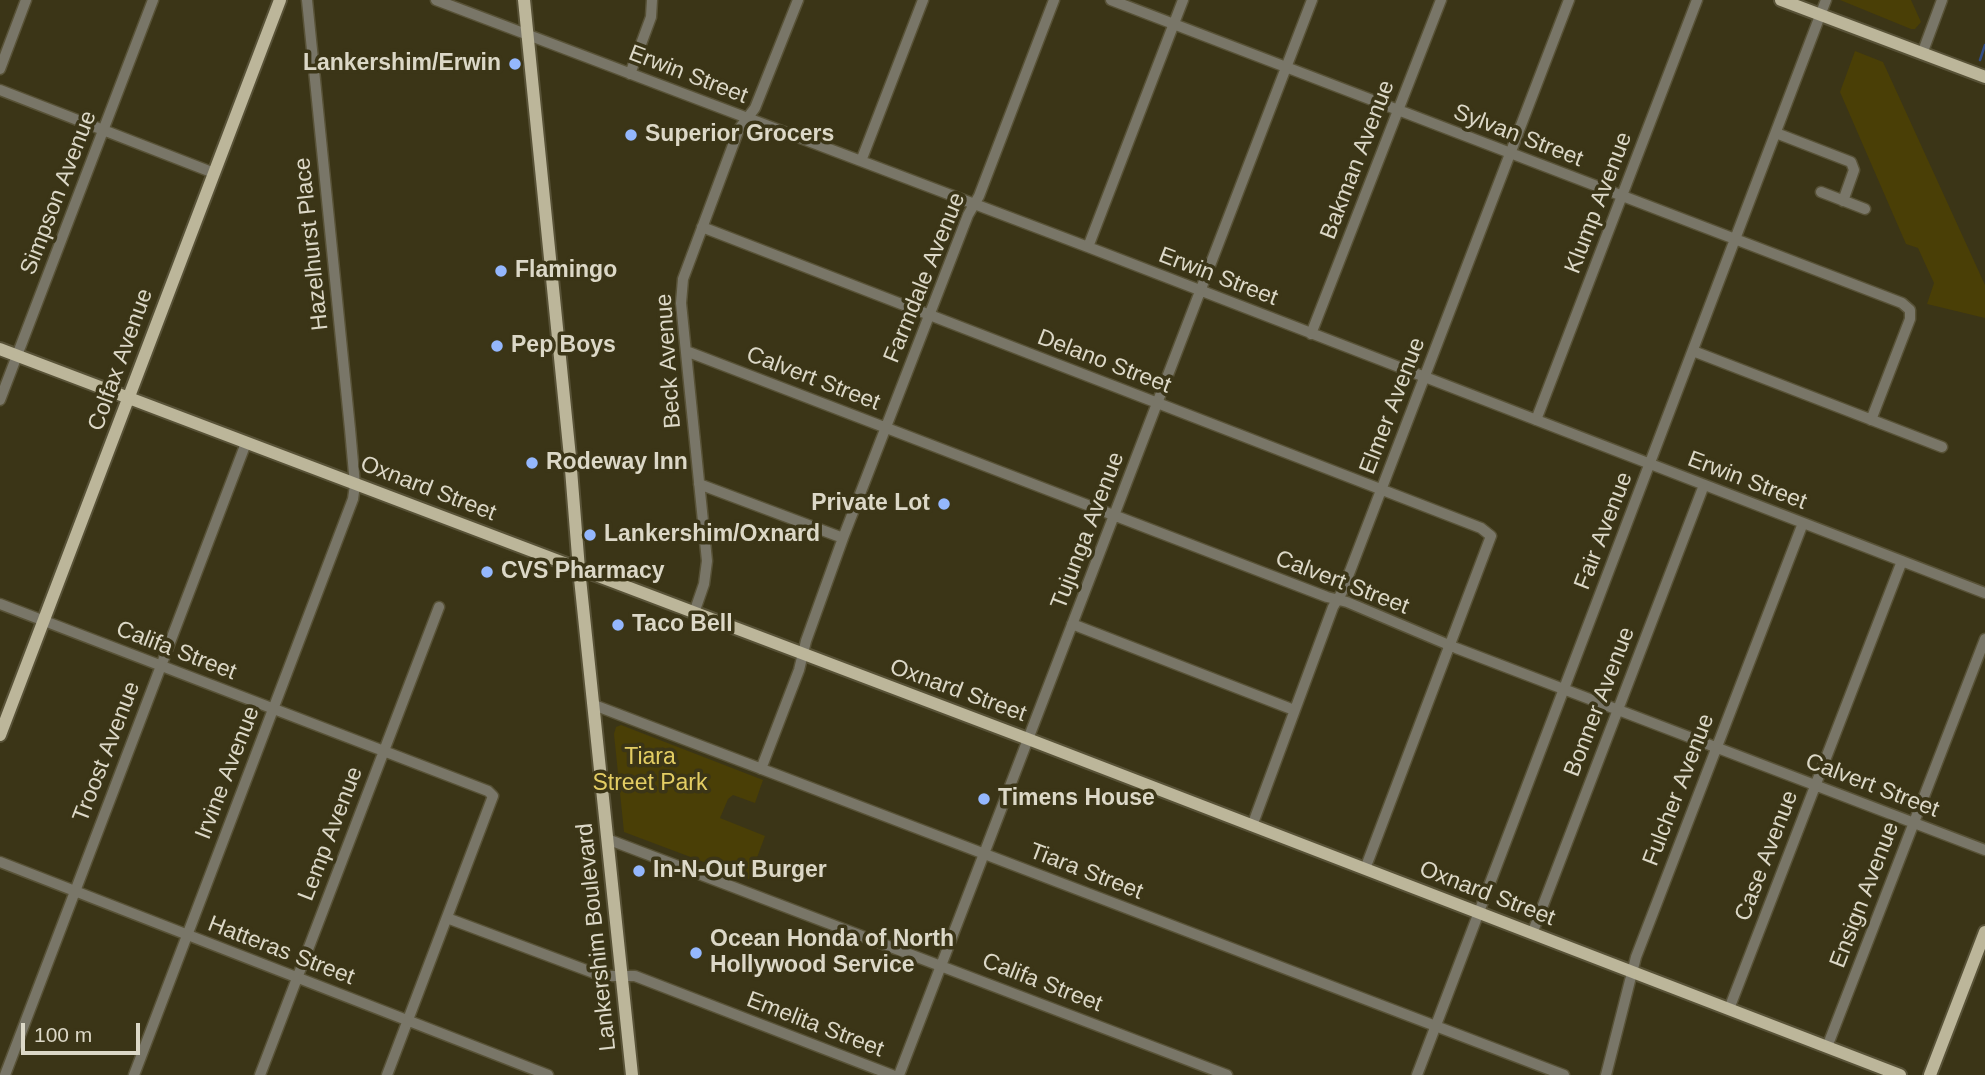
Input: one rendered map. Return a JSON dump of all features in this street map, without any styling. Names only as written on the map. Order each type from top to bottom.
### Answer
[{"type":"main road","name":"Colfax Avenue","points":[[0,735],[280,0]]},
{"type":"main road","name":"Lankershim Boulevard","points":[[524,0],[579,569],[632,1075]]},
{"type":"main road","points":[[1781,0],[1985,77]]},
{"type":"main road","name":"Oxnard Street","points":[[0,349],[1028,739],[1900,1075]]},
{"type":"main road","points":[[1930,1075],[1985,932]]},
{"type":"street","points":[[0,69],[26,0]]},
{"type":"street","name":"Simpson Avenue","points":[[0,400],[153,0]]},
{"type":"street","name":"Hazelhurst Place","points":[[307,0],[355,485]]},
{"type":"street","name":"Erwin Street","points":[[436,0],[1088,247],[1985,593]]},
{"type":"street","points":[[630,74],[651,17],[652,0]]},
{"type":"street","name":"Beck Avenue","points":[[694,613],[704,584],[707,561],[681,303],[683,279],[739,129],[755,108],[798,0]]},
{"type":"street","points":[[861,161],[923,0]]},
{"type":"street","name":"Farmdale Avenue","points":[[761,769],[885,427],[1054,0]]},
{"type":"street","name":"Sylvan Street","points":[[1111,0],[1902,303],[1910,310],[1910,319],[1871,420]]},
{"type":"street","points":[[1088,247],[1183,0]]},
{"type":"street","name":"Tujunga Avenue","points":[[900,1075],[1312,0]]},
{"type":"street","name":"Bakman Avenue","points":[[1311,334],[1441,0]]},
{"type":"street","name":"Elmer Avenue","points":[[1252,826],[1294,710],[1569,0]]},
{"type":"street","name":"Klump Avenue","points":[[1536,420],[1697,0]]},
{"type":"street","name":"Fair Avenue","points":[[1417,1075],[1826,0]]},
{"type":"street","points":[[1922,54],[1942,0]]},
{"type":"street","points":[[0,90],[214,173]]},
{"type":"street","points":[[1776,133],[1851,162],[1854,170],[1843,201]]},
{"type":"street","points":[[1821,192],[1865,209]]},
{"type":"street","name":"Delano Street","points":[[702,227],[1481,528],[1491,536],[1449,644]]},
{"type":"street","name":"Calvert Street","points":[[686,351],[1985,850]]},
{"type":"street","points":[[1693,352],[1942,447]]},
{"type":"street","name":"Troost Avenue","points":[[5,1075],[246,443]]},
{"type":"street","points":[[699,484],[843,538]]},
{"type":"street","name":"Irvine Avenue","points":[[134,1075],[353,499],[355,485]]},
{"type":"street","name":"Bonner Avenue","points":[[1532,934],[1704,485]]},
{"type":"street","name":"Fulcher Avenue","points":[[1606,1075],[1631,972],[1803,523]]},
{"type":"street","name":"Case Avenue","points":[[1729,1009],[1902,561]]},
{"type":"street","name":"Califa Street","points":[[0,604],[488,792],[493,796],[447,918]]},
{"type":"street","name":"Lemp Avenue","points":[[260,1075],[439,607]]},
{"type":"street","points":[[1072,624],[1294,710]]},
{"type":"street","name":"Ensign Avenue","points":[[1827,1047],[1985,639]]},
{"type":"street","points":[[1365,869],[1449,644]]},
{"type":"street","name":"Tiara Street","points":[[594,705],[1564,1075]]},
{"type":"street","name":"Califa Street","points":[[607,839],[1227,1075]]},
{"type":"street","name":"Hatteras Street","points":[[0,862],[408,1021],[523,1071],[548,1075]]},
{"type":"street","points":[[387,1075],[447,918]]},
{"type":"street","name":"Emelita Street","points":[[447,918],[602,976],[635,976],[892,1075]]},
{"type":"green space","points":[[1840,0],[1911,0],[1921,22],[1915,29],[1911,29]]},
{"type":"green space","points":[[1855,51],[1883,62],[1985,285],[1985,318],[1927,304],[1934,283],[1918,248],[1906,244],[1840,92]]},
{"type":"green space","name":"Tiara Street Park","points":[[621,725],[763,780],[755,803],[733,795],[728,799],[720,818],[765,836],[749,879],[624,832],[614,734],[616,727]]},
{"type":"waterway","points":[[1980,60],[1985,45]]},
{"type":"place","name":"Lankershim/Erwin","points":[[515,64]]},
{"type":"place","name":"Superior Grocers","points":[[631,135]]},
{"type":"place","name":"Flamingo","points":[[501,271]]},
{"type":"place","name":"Pep Boys","points":[[497,346]]},
{"type":"place","name":"Rodeway Inn","points":[[532,463]]},
{"type":"place","name":"Private Lot","points":[[944,504]]},
{"type":"place","name":"Lankershim/Oxnard","points":[[590,535]]},
{"type":"place","name":"CVS Pharmacy","points":[[487,572]]},
{"type":"place","name":"Taco Bell","points":[[618,625]]},
{"type":"place","name":"Timens House","points":[[984,799]]},
{"type":"place","name":"In-N-Out Burger","points":[[639,871]]},
{"type":"place","name":"Ocean Honda of North Hollywood Service","points":[[696,953]]}]
